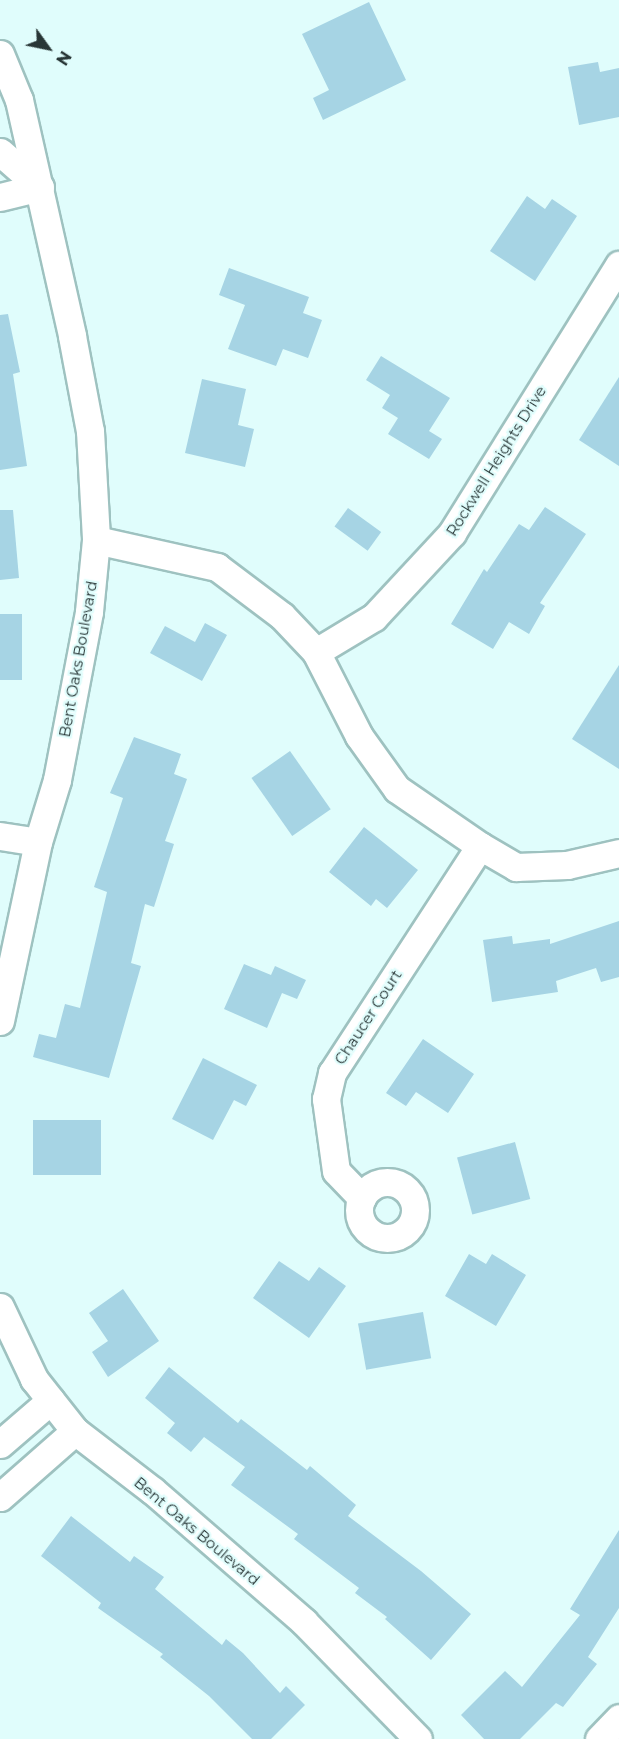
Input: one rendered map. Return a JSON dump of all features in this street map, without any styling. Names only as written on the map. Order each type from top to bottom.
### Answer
[{"type":"street","name":"Bent Oaks Boulevard","points":[[0,54],[19,100],[40,187],[90,431],[96,540],[89,612],[57,780],[38,842],[0,1022]]},
{"type":"street","points":[[0,152],[40,187]]},
{"type":"street","points":[[0,197],[40,187]]},
{"type":"street","name":"Rockwell Heights Drive","points":[[316,652],[374,617],[452,533],[619,265]]},
{"type":"street","points":[[96,540],[217,567],[282,616],[316,652],[359,736],[397,789],[480,846],[516,867],[567,865],[619,853]]},
{"type":"street","points":[[0,836],[38,842]]},
{"type":"street","name":"Chaucer Court","points":[[362,1198],[336,1171],[326,1099],[332,1073],[480,846]]},
{"type":"street","name":"Bent Oaks Boulevard","points":[[0,1307],[34,1379],[75,1431],[153,1491],[304,1622],[418,1739]]},
{"type":"street","points":[[0,1444],[51,1400]]},
{"type":"street","points":[[0,1497],[75,1431]]},
{"type":"street","points":[[599,1739],[619,1718]]},
{"type":"building","points":[[369,2],[406,80],[323,120],[313,98],[329,90],[302,34]]},
{"type":"building","points":[[598,62],[600,72],[619,68],[619,117],[579,125],[568,67]]},
{"type":"building","points":[[527,196],[545,209],[552,199],[577,216],[535,281],[490,251]]},
{"type":"building","points":[[229,268],[309,297],[303,313],[322,320],[308,358],[283,349],[276,366],[228,349],[245,305],[219,295]]},
{"type":"building","points":[[8,314],[20,372],[13,374],[27,466],[0,470],[0,315]]},
{"type":"building","points":[[381,356],[450,398],[429,431],[442,439],[429,459],[388,434],[398,418],[382,408],[390,395],[366,380]]},
{"type":"building","points":[[619,377],[619,466],[579,440]]},
{"type":"building","points":[[202,379],[246,389],[238,425],[254,429],[245,467],[185,453]]},
{"type":"building","points":[[545,507],[586,534],[540,603],[545,606],[529,634],[509,622],[493,649],[451,624],[484,569],[487,572],[519,524],[529,530]]},
{"type":"building","points":[[348,508],[381,532],[368,551],[334,527]]},
{"type":"building","points":[[0,510],[13,510],[19,578],[0,580]]},
{"type":"building","points":[[0,614],[22,614],[22,680],[0,680]]},
{"type":"building","points":[[205,623],[227,635],[202,681],[150,653],[165,626],[195,642]]},
{"type":"building","points":[[619,665],[619,769],[572,739]]},
{"type":"building","points":[[134,737],[181,754],[174,774],[187,779],[165,841],[174,844],[154,907],[145,904],[131,963],[141,966],[109,1078],[33,1057],[39,1034],[56,1038],[65,1004],[80,1008],[107,892],[94,887],[123,798],[110,793]]},
{"type":"building","points":[[290,751],[331,809],[292,836],[251,778]]},
{"type":"building","points":[[364,827],[418,870],[387,908],[376,899],[371,906],[329,872]]},
{"type":"building","points":[[619,921],[619,977],[601,982],[596,968],[556,981],[558,992],[492,1002],[483,940],[512,936],[513,944],[550,939],[550,944]]},
{"type":"building","points":[[244,964],[271,975],[275,966],[306,980],[297,999],[282,993],[267,1028],[224,1009]]},
{"type":"building","points":[[423,1039],[474,1074],[448,1113],[416,1092],[406,1106],[386,1093]]},
{"type":"building","points":[[203,1058],[257,1085],[246,1106],[234,1100],[213,1140],[172,1119]]},
{"type":"building","points":[[33,1120],[101,1120],[101,1175],[33,1175]]},
{"type":"building","points":[[515,1142],[530,1199],[472,1215],[457,1158]]},
{"type":"building","points":[[469,1254],[486,1264],[492,1254],[526,1275],[496,1326],[445,1296]]},
{"type":"building","points":[[279,1261],[309,1281],[319,1267],[346,1286],[309,1338],[253,1298]]},
{"type":"building","points":[[123,1289],[159,1341],[108,1377],[92,1352],[108,1341],[89,1313]]},
{"type":"building","points":[[423,1312],[431,1358],[366,1370],[358,1323]]},
{"type":"building","points":[[169,1367],[238,1423],[241,1419],[307,1470],[310,1466],[356,1505],[348,1516],[421,1571],[471,1614],[431,1660],[385,1619],[387,1617],[355,1593],[359,1588],[294,1539],[298,1534],[231,1485],[245,1467],[204,1437],[191,1452],[167,1433],[175,1423],[145,1398]]},
{"type":"building","points":[[71,1516],[130,1562],[134,1556],[164,1577],[155,1589],[222,1645],[226,1639],[243,1653],[280,1693],[286,1686],[305,1705],[271,1739],[252,1739],[209,1696],[160,1657],[163,1654],[98,1608],[101,1603],[41,1556]]},
{"type":"building","points":[[619,1530],[619,1608],[588,1657],[597,1664],[563,1707],[556,1703],[520,1739],[484,1739],[461,1715],[505,1671],[522,1687],[580,1615],[570,1609]]}]
